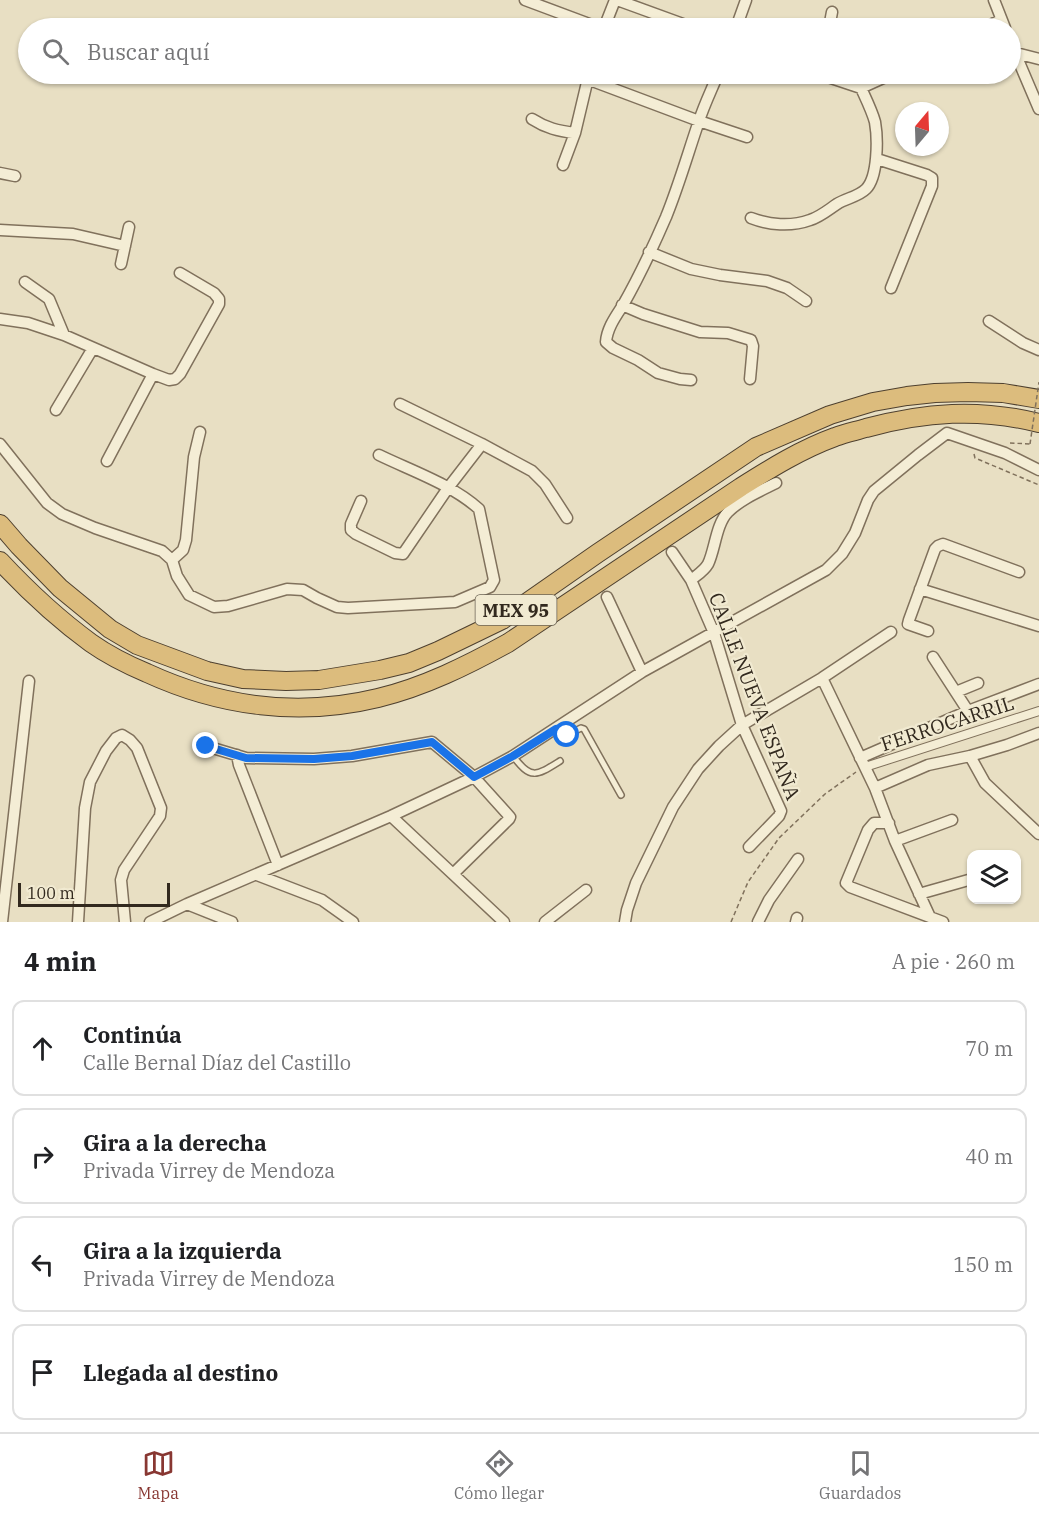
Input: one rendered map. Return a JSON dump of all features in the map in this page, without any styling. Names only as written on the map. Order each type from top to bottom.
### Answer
[{"type":"highway","name":"MEX 95","points":[[0,524],[60,588],[110,629],[137,645],[207,671],[243,679],[319,680],[409,663],[502,620],[756,447],[830,415],[873,402],[935,393],[1003,393],[1039,399]]},
{"type":"highway","name":"MEX 95","points":[[0,561],[65,623],[93,644],[127,664],[167,682],[208,696],[247,705],[282,708],[348,704],[398,692],[470,664],[508,643],[741,487],[772,468],[836,436],[877,425],[935,414],[969,412],[1039,423]]},
{"type":"street","points":[[525,0],[574,18]]},
{"type":"street","points":[[607,18],[616,0],[666,18]]},
{"type":"street","points":[[740,18],[746,0]]},
{"type":"street","points":[[994,0],[1001,18]]},
{"type":"street","points":[[831,18],[832,12]]},
{"type":"street","points":[[1021,54],[1039,59]]},
{"type":"street","points":[[1021,65],[1039,109]]},
{"type":"street","points":[[563,165],[575,133],[586,84]]},
{"type":"street","points":[[608,84],[699,121],[747,137]]},
{"type":"street","points":[[691,380],[658,374],[606,342],[606,336],[650,252],[682,176],[699,121],[714,84]]},
{"type":"street","points":[[849,84],[861,88],[870,84]]},
{"type":"street","points":[[751,218],[765,223],[787,224],[809,220],[840,202],[859,195],[867,188],[877,159],[875,122],[861,88]]},
{"type":"street","points":[[532,118],[543,126],[575,133]]},
{"type":"street","points":[[877,159],[932,178],[932,186],[891,288]]},
{"type":"street","points":[[0,173],[15,176]]},
{"type":"street","points":[[121,264],[129,227]]},
{"type":"street","points":[[0,230],[73,234],[125,246]]},
{"type":"street","points":[[650,252],[691,269],[767,281],[787,288],[806,301]]},
{"type":"street","points":[[0,319],[28,322],[64,335],[153,374],[169,380],[175,379],[219,304],[219,299],[214,293],[180,273]]},
{"type":"street","points":[[25,282],[49,299],[64,335]]},
{"type":"street","points":[[622,305],[700,332],[728,333],[751,340],[753,346],[750,379]]},
{"type":"street","points":[[989,321],[1023,343],[1039,350]]},
{"type":"street","points":[[56,411],[93,348]]},
{"type":"street","points":[[107,461],[153,374]]},
{"type":"street","points":[[400,404],[532,471],[545,484],[567,518]]},
{"type":"street","points":[[172,560],[183,550],[186,540],[194,457],[200,432]]},
{"type":"street","points":[[150,922],[474,777],[513,756],[642,672],[826,570],[842,554],[855,533],[874,491],[947,434],[963,437],[1005,453],[1039,470]]},
{"type":"street","points":[[0,444],[47,504],[62,514],[95,528],[162,551],[172,560],[177,576],[189,595],[214,607],[228,606],[287,589],[303,590],[337,607],[348,608],[454,602],[490,587],[494,580],[479,510],[448,488],[379,455]]},
{"type":"street","points":[[361,501],[351,524],[351,530],[395,553],[403,554],[448,488],[482,444]]},
{"type":"street","points":[[691,580],[704,570],[709,562],[716,536],[727,513],[745,499],[776,483]]},
{"type":"street","points":[[928,631],[908,624],[938,546],[943,544],[1019,572]]},
{"type":"street","name":"CALLE NUEVA ESPAÑA","points":[[672,552],[691,580],[714,633],[742,725],[781,811],[779,816],[749,847]]},
{"type":"street","points":[[920,589],[1039,626]]},
{"type":"street","points":[[607,597],[642,672]]},
{"type":"street","points":[[624,922],[636,883],[673,807],[698,769],[719,746],[742,725],[822,678],[891,632]]},
{"type":"street","points":[[933,657],[968,711]]},
{"type":"street","points":[[822,678],[875,788],[895,841],[930,917]]},
{"type":"street","points":[[2,922],[28,681]]},
{"type":"street","points":[[956,692],[978,683]]},
{"type":"street","points":[[863,763],[968,711],[1039,684]]},
{"type":"street","name":"FERROCARRIL","points":[[863,763],[1039,711]]},
{"type":"street","points":[[875,788],[928,765],[970,756],[1039,733]]},
{"type":"street","points":[[78,922],[85,808],[90,782],[106,751],[116,738],[122,735],[137,748],[161,808],[160,816],[124,870],[121,880],[125,922]]},
{"type":"street","points":[[206,746],[246,758],[324,759],[432,742],[474,777],[510,817],[453,874]]},
{"type":"street","points":[[237,755],[278,865]]},
{"type":"street","points":[[970,756],[986,783],[1039,834]]},
{"type":"street","points":[[391,816],[504,922]]},
{"type":"street","points":[[895,841],[952,820]]},
{"type":"street","points":[[889,823],[874,823],[868,830],[846,883],[850,887],[943,922]]},
{"type":"street","points":[[758,922],[769,900],[798,859]]},
{"type":"street","points":[[256,875],[322,900],[353,922]]},
{"type":"street","points":[[919,894],[967,880]]},
{"type":"street","points":[[545,922],[586,890]]},
{"type":"street","points":[[187,904],[232,922]]},
{"type":"lane","points":[[556,729],[561,738],[581,728],[584,729],[621,795]]},
{"type":"lane","points":[[513,756],[522,769],[536,774],[560,761]]},
{"type":"path","points":[[1030,444],[1039,382]]},
{"type":"path","points":[[981,451],[973,454],[975,458],[1039,485]]},
{"type":"path","points":[[731,922],[748,882],[779,838],[825,794],[863,763]]},
{"type":"route","points":[[206,746],[246,758],[314,759],[352,756],[432,742],[474,777],[556,729],[561,738],[567,735]]}]
